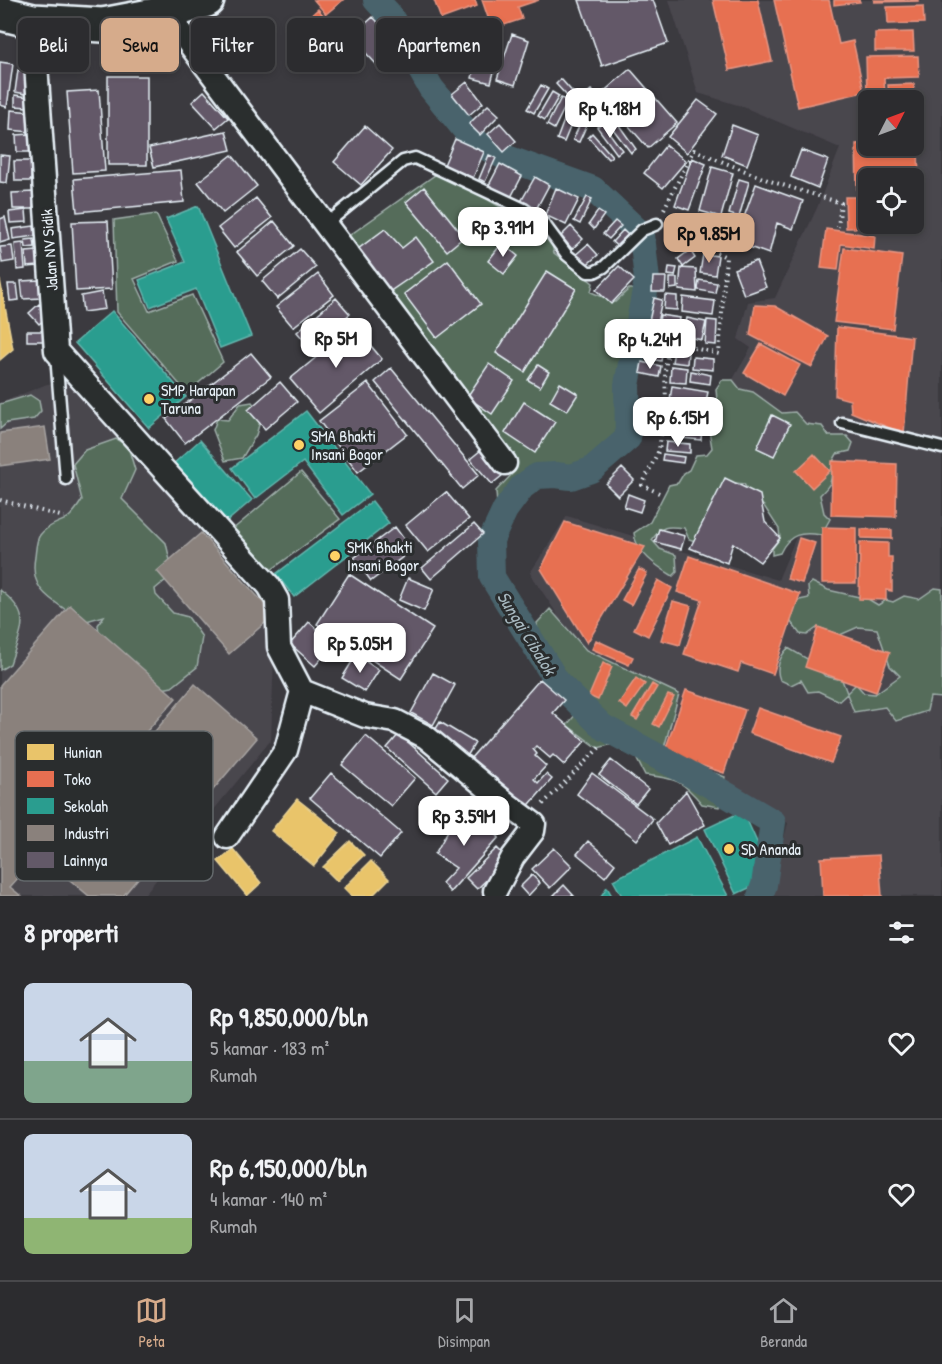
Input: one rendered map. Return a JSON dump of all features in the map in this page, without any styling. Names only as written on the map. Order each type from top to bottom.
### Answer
[{"type":"main road","points":[[89,24],[103,25],[166,13],[207,0]]},
{"type":"main road","points":[[0,13],[21,18]]},
{"type":"street","points":[[166,13],[505,463]]},
{"type":"street","name":"Jalan NV Sidik","points":[[37,72],[56,351]]},
{"type":"street","points":[[56,351],[269,586],[277,600],[279,647],[302,691],[365,716],[394,721],[426,737],[534,824],[533,831],[513,857],[498,894]]},
{"type":"street","points":[[227,837],[286,750],[302,691]]},
{"type":"lane","points":[[325,225],[403,161],[415,158],[524,209],[544,224],[567,255],[588,272],[604,267],[638,233],[657,224]]},
{"type":"lane","name":"Jalan NV Sidik","points":[[56,351],[66,479]]},
{"type":"lane","points":[[842,423],[942,448]]},
{"type":"path","points":[[659,493],[642,485],[658,450],[666,404],[665,371],[669,342],[719,354],[726,257],[657,224],[694,150],[770,181],[841,203],[838,227]]},
{"type":"path","points":[[0,500],[64,517]]},
{"type":"path","points":[[528,820],[601,746]]},
{"type":"shaded area","points":[[669,0],[942,0],[942,896],[769,896],[788,823],[605,724],[561,681],[557,614],[530,573],[567,516],[778,580],[836,442],[728,388],[751,348],[738,339],[748,302],[775,298],[817,208],[840,148],[741,106],[698,93]]},
{"type":"shaded area","points":[[78,383],[275,622],[271,740],[213,811],[213,731],[15,731],[15,881],[155,881],[143,896],[0,896],[0,403],[47,384]]},
{"type":"green space","points":[[435,175],[447,175],[550,237],[554,253],[593,283],[591,292],[615,302],[629,289],[648,289],[621,370],[622,373],[616,384],[627,419],[618,447],[590,457],[583,475],[568,481],[536,474],[516,480],[510,484],[497,506],[496,491],[515,471],[432,355],[343,240]]},
{"type":"green space","points":[[156,214],[178,261],[134,279],[149,311],[192,295],[223,362],[187,393],[117,312],[114,220]]},
{"type":"green space","points":[[722,380],[733,380],[740,389],[753,392],[782,413],[795,412],[806,424],[822,426],[829,436],[847,436],[853,443],[850,451],[837,454],[830,483],[820,495],[824,513],[830,519],[821,535],[797,535],[788,541],[780,553],[772,555],[772,549],[780,538],[779,529],[764,506],[753,499],[744,484],[736,483],[727,486],[722,496],[709,510],[709,523],[695,541],[689,539],[684,528],[673,527],[662,529],[652,540],[660,549],[676,555],[677,572],[673,576],[643,553],[635,540],[634,533],[650,522],[669,485],[678,483],[684,473],[689,470],[696,455],[707,454],[712,448],[707,418],[717,401],[716,389]]},
{"type":"green space","points":[[30,395],[39,401],[41,411],[34,419],[7,423],[0,429],[0,404]]},
{"type":"green space","points":[[252,402],[262,415],[256,435],[242,458],[225,461],[213,430],[217,419],[228,420],[240,404]]},
{"type":"green space","points":[[116,439],[128,446],[135,470],[122,499],[166,543],[171,565],[167,579],[155,589],[156,595],[173,613],[188,617],[202,637],[197,667],[172,687],[157,690],[99,632],[98,625],[104,616],[83,622],[47,596],[36,580],[34,570],[36,545],[40,535],[48,528],[68,518],[82,500],[73,464],[85,450]]},
{"type":"green space","points":[[301,472],[340,519],[267,573],[232,530]]},
{"type":"green space","points":[[812,582],[828,590],[868,599],[878,605],[886,600],[893,602],[904,596],[919,599],[935,588],[942,589],[942,698],[930,697],[927,711],[896,721],[885,707],[854,712],[847,694],[839,701],[818,691],[808,692],[801,680],[791,685],[780,680],[779,663],[788,648],[811,661],[825,676],[842,680],[847,693],[856,684],[864,693],[875,694],[900,676],[890,666],[877,629],[858,627],[840,635],[818,627],[807,635],[800,634],[784,613],[786,603],[809,598],[808,586]]},
{"type":"green space","points":[[0,590],[11,599],[17,608],[22,624],[10,664],[0,670]]},
{"type":"green space","points":[[550,609],[586,650],[679,694],[662,755],[725,777],[719,807],[702,804],[689,789],[677,782],[645,775],[633,752],[623,752],[613,744],[598,748],[567,725],[576,714],[566,699],[568,680],[560,673],[551,681],[544,682],[537,623]]},
{"type":"building: Hunian","points":[[0,280],[13,349],[0,360]]},
{"type":"building: Hunian","points":[[297,799],[340,833],[314,866],[271,831]]},
{"type":"building: Hunian","points":[[350,841],[364,855],[337,881],[323,867]]},
{"type":"building: Hunian","points":[[233,849],[261,883],[247,896],[218,861]]},
{"type":"building: Hunian","points":[[371,861],[389,879],[372,896],[352,896],[344,888]]},
{"type":"building: Toko","points":[[314,0],[343,0],[326,14]]},
{"type":"building: Toko","points":[[434,0],[475,0],[477,6],[441,18]]},
{"type":"building: Toko","points":[[482,0],[539,0],[518,7],[522,19],[502,26],[502,18],[488,18]]},
{"type":"building: Toko","points":[[713,0],[758,0],[772,61],[729,70]]},
{"type":"building: Toko","points":[[774,0],[829,0],[839,44],[853,41],[864,90],[858,90],[858,93],[798,107]]},
{"type":"building: Toko","points":[[834,0],[859,0],[860,2],[834,5]]},
{"type":"building: Toko","points":[[874,0],[918,0],[918,1],[874,2]]},
{"type":"building: Toko","points":[[923,6],[924,23],[888,24],[887,7]]},
{"type":"building: Toko","points":[[318,9],[326,18],[308,18]]},
{"type":"building: Toko","points":[[913,32],[914,51],[875,51],[875,33]]},
{"type":"building: Toko","points":[[918,56],[919,77],[884,78],[885,90],[867,90],[866,57]]},
{"type":"building: Toko","points":[[914,84],[914,90],[888,90],[888,85]]},
{"type":"building: Toko","points":[[856,144],[858,144],[858,156],[918,156],[919,168],[858,168],[857,191]]},
{"type":"building: Toko","points":[[845,197],[858,197],[858,228],[846,228]]},
{"type":"building: Toko","points":[[826,229],[875,236],[874,249],[841,244],[838,270],[821,268]]},
{"type":"building: Toko","points":[[844,248],[902,256],[893,329],[834,322]]},
{"type":"building: Toko","points":[[755,305],[775,306],[828,336],[812,367],[750,335]]},
{"type":"building: Toko","points":[[837,327],[912,337],[904,434],[851,412],[850,400],[835,396]]},
{"type":"building: Toko","points":[[761,344],[800,365],[783,396],[744,373]]},
{"type":"building: Toko","points":[[814,454],[830,471],[812,488],[796,471]]},
{"type":"building: Toko","points":[[832,461],[897,464],[896,517],[831,515]]},
{"type":"building: Toko","points":[[565,522],[645,547],[587,643],[541,569]]},
{"type":"building: Toko","points":[[822,527],[856,528],[856,583],[822,583]]},
{"type":"building: Toko","points":[[861,529],[892,530],[892,539],[861,538]]},
{"type":"building: Toko","points":[[799,538],[815,543],[802,583],[787,579]]},
{"type":"building: Toko","points":[[860,542],[888,543],[888,557],[892,557],[892,591],[886,590],[886,600],[859,599]]},
{"type":"building: Toko","points":[[689,556],[800,594],[773,674],[741,663],[738,672],[684,654],[702,600],[677,592]]},
{"type":"building: Toko","points":[[639,569],[647,573],[631,605],[622,600]]},
{"type":"building: Toko","points":[[658,580],[672,588],[648,636],[634,629]]},
{"type":"building: Toko","points":[[673,601],[691,606],[680,645],[661,640]]},
{"type":"building: Toko","points":[[818,627],[890,652],[876,692],[805,667]]},
{"type":"building: Toko","points":[[596,640],[633,657],[629,665],[592,649]]},
{"type":"building: Toko","points":[[603,663],[612,667],[598,700],[589,696]]},
{"type":"building: Toko","points":[[636,678],[645,684],[627,709],[619,703]]},
{"type":"building: Toko","points":[[652,684],[657,687],[637,720],[632,717]]},
{"type":"building: Toko","points":[[686,690],[745,710],[724,773],[664,753]]},
{"type":"building: Toko","points":[[668,695],[674,697],[659,727],[653,724]]},
{"type":"building: Toko","points":[[758,708],[841,737],[831,763],[749,733]]},
{"type":"building: Toko","points":[[879,855],[882,896],[823,896],[821,858]]},
{"type":"building: Sekolah","points":[[198,206],[251,336],[220,348],[196,289],[150,307],[139,280],[185,262],[166,219]]},
{"type":"building: Sekolah","points":[[112,311],[186,397],[149,428],[75,343]]},
{"type":"building: Sekolah","points":[[306,411],[370,494],[343,515],[303,462],[255,499],[232,468]]},
{"type":"building: Sekolah","points":[[200,440],[252,500],[224,524],[172,465]]},
{"type":"building: Sekolah","points":[[372,501],[389,523],[294,597],[276,574]]},
{"type":"building: Sekolah","points":[[743,811],[765,860],[760,883],[736,894],[705,829]]},
{"type":"building: Sekolah","points":[[697,837],[728,896],[622,896],[613,880]]},
{"type":"building: Sekolah","points":[[607,887],[612,896],[601,896]]},
{"type":"building: Industri","points":[[45,427],[50,459],[0,466],[0,433]]},
{"type":"building: Industri","points":[[201,533],[274,615],[229,654],[157,571]]},
{"type":"building: Industri","points":[[70,605],[176,698],[147,731],[15,731],[15,881],[10,887],[21,896],[0,896],[0,685]]},
{"type":"building: Industri","points":[[195,684],[257,738],[213,790],[213,731],[155,731]]},
{"type":"building: Industri","points":[[71,881],[136,881],[123,896],[89,896]]},
{"type":"building: Lainnya","points":[[579,0],[653,0],[668,43],[602,66]]},
{"type":"building: Lainnya","points":[[373,17],[376,20],[376,64],[364,51],[364,25]]},
{"type":"building: Lainnya","points":[[512,34],[529,40],[515,85],[497,79],[499,72],[502,72],[502,64]]},
{"type":"building: Lainnya","points":[[0,62],[13,64],[7,107],[0,105]]},
{"type":"building: Lainnya","points":[[630,69],[677,123],[648,148],[601,94]]},
{"type":"building: Lainnya","points":[[18,70],[18,72],[29,72],[26,94],[15,92]]},
{"type":"building: Lainnya","points":[[474,72],[494,72],[491,83],[472,78]]},
{"type":"building: Lainnya","points":[[108,76],[147,76],[147,165],[108,165]]},
{"type":"building: Lainnya","points":[[561,79],[583,104],[578,108],[556,84]]},
{"type":"building: Lainnya","points":[[467,82],[483,103],[469,115],[452,94]]},
{"type":"building: Lainnya","points":[[541,85],[548,89],[534,113],[527,109]]},
{"type":"building: Lainnya","points":[[99,90],[105,171],[73,173],[67,92]]},
{"type":"building: Lainnya","points":[[591,90],[612,114],[608,118],[586,94]]},
{"type":"building: Lainnya","points":[[204,91],[228,118],[216,128],[192,102]]},
{"type":"building: Lainnya","points":[[552,92],[559,96],[545,120],[538,116]]},
{"type":"building: Lainnya","points":[[15,95],[28,97],[27,107],[15,106]]},
{"type":"building: Lainnya","points":[[561,98],[568,101],[554,129],[547,125]]},
{"type":"building: Lainnya","points":[[698,100],[717,114],[687,153],[668,137]]},
{"type":"building: Lainnya","points":[[488,105],[499,115],[480,135],[469,124]]},
{"type":"building: Lainnya","points":[[11,110],[32,112],[31,132],[10,130]]},
{"type":"building: Lainnya","points":[[568,110],[576,113],[564,142],[557,139]]},
{"type":"building: Lainnya","points":[[586,110],[592,113],[579,142],[573,140]]},
{"type":"building: Lainnya","points":[[616,121],[636,149],[631,153],[610,125]]},
{"type":"building: Lainnya","points":[[500,123],[516,141],[504,152],[488,134]]},
{"type":"building: Lainnya","points":[[602,123],[622,150],[617,154],[597,127]]},
{"type":"building: Lainnya","points":[[732,125],[758,135],[747,165],[722,155]]},
{"type":"building: Lainnya","points":[[365,126],[392,150],[361,185],[334,162]]},
{"type":"building: Lainnya","points":[[226,131],[231,150],[154,167],[149,148]]},
{"type":"building: Lainnya","points":[[592,133],[612,156],[608,159],[588,137]]},
{"type":"building: Lainnya","points":[[31,134],[32,152],[17,152],[16,135]]},
{"type":"building: Lainnya","points":[[455,139],[484,152],[473,178],[444,165]]},
{"type":"building: Lainnya","points":[[666,145],[686,161],[663,188],[644,173]]},
{"type":"building: Lainnya","points":[[801,150],[828,160],[818,188],[791,177]]},
{"type":"building: Lainnya","points":[[0,155],[10,156],[7,183],[0,182]]},
{"type":"building: Lainnya","points":[[232,155],[257,186],[223,213],[198,182]]},
{"type":"building: Lainnya","points":[[489,155],[496,158],[485,182],[479,179]]},
{"type":"building: Lainnya","points":[[692,158],[706,164],[689,210],[675,205]]},
{"type":"building: Lainnya","points":[[14,161],[31,161],[31,181],[15,181]]},
{"type":"building: Lainnya","points":[[500,164],[522,176],[510,199],[488,187]]},
{"type":"building: Lainnya","points":[[712,167],[733,173],[721,217],[700,211]]},
{"type":"building: Lainnya","points":[[181,170],[184,202],[77,212],[74,179]]},
{"type":"building: Lainnya","points":[[535,177],[549,185],[534,213],[519,205]]},
{"type":"building: Lainnya","points":[[739,179],[749,182],[739,217],[729,214]]},
{"type":"building: Lainnya","points":[[756,184],[803,201],[793,229],[777,223],[769,254],[735,242]]},
{"type":"building: Lainnya","points":[[424,187],[464,237],[447,251],[406,202]]},
{"type":"building: Lainnya","points":[[556,188],[579,199],[566,225],[545,215]]},
{"type":"building: Lainnya","points":[[33,192],[33,209],[13,209],[12,193]]},
{"type":"building: Lainnya","points":[[587,197],[592,199],[580,224],[574,221]]},
{"type":"building: Lainnya","points":[[256,198],[272,218],[234,248],[218,228]]},
{"type":"building: Lainnya","points":[[26,210],[27,222],[10,223],[9,212]]},
{"type":"building: Lainnya","points":[[598,211],[604,215],[594,229],[589,224]]},
{"type":"building: Lainnya","points":[[5,217],[10,240],[0,243],[0,219]]},
{"type":"building: Lainnya","points":[[108,221],[112,289],[76,291],[72,222]]},
{"type":"building: Lainnya","points":[[274,221],[294,246],[257,276],[237,252]]},
{"type":"building: Lainnya","points":[[615,221],[621,226],[609,239],[603,234]]},
{"type":"building: Lainnya","points":[[34,226],[35,236],[13,239],[12,229]]},
{"type":"building: Lainnya","points":[[571,226],[583,239],[572,249],[561,236]]},
{"type":"building: Lainnya","points":[[385,229],[402,248],[416,237],[434,261],[386,294],[354,252]]},
{"type":"building: Lainnya","points":[[623,230],[629,236],[619,248],[612,242]]},
{"type":"building: Lainnya","points":[[34,239],[35,247],[26,248],[25,240]]},
{"type":"building: Lainnya","points":[[23,243],[25,269],[17,270],[15,244]]},
{"type":"building: Lainnya","points":[[502,243],[518,256],[504,274],[488,261]]},
{"type":"building: Lainnya","points":[[588,244],[598,255],[583,268],[573,257]]},
{"type":"building: Lainnya","points":[[12,246],[14,261],[2,263],[0,247]]},
{"type":"building: Lainnya","points":[[300,249],[316,267],[277,299],[262,281]]},
{"type":"building: Lainnya","points":[[690,250],[695,258],[683,267],[678,259]]},
{"type":"building: Lainnya","points":[[37,251],[39,266],[27,267],[26,252]]},
{"type":"building: Lainnya","points":[[703,254],[718,256],[715,275],[700,273]]},
{"type":"building: Lainnya","points":[[448,260],[481,304],[437,338],[404,294]]},
{"type":"building: Lainnya","points":[[756,261],[766,287],[744,295],[734,269]]},
{"type":"building: Lainnya","points":[[619,266],[634,280],[611,304],[596,290]]},
{"type":"building: Lainnya","points":[[669,267],[677,268],[675,276],[668,275]]},
{"type":"building: Lainnya","points":[[681,268],[696,269],[697,292],[679,290]]},
{"type":"building: Lainnya","points":[[547,271],[576,289],[525,372],[496,353]]},
{"type":"building: Lainnya","points":[[318,274],[334,295],[293,327],[276,307]]},
{"type":"building: Lainnya","points":[[653,277],[666,277],[665,292],[652,292]]},
{"type":"building: Lainnya","points":[[670,278],[677,278],[677,288],[670,289]]},
{"type":"building: Lainnya","points":[[40,280],[42,298],[23,299],[21,281]]},
{"type":"building: Lainnya","points":[[699,280],[717,283],[715,293],[698,290]]},
{"type":"building: Lainnya","points":[[8,284],[17,284],[19,300],[10,301]]},
{"type":"building: Lainnya","points":[[102,292],[105,309],[83,312],[81,296]]},
{"type":"building: Lainnya","points":[[665,295],[677,296],[677,310],[664,309]]},
{"type":"building: Lainnya","points":[[683,297],[715,301],[713,316],[682,312]]},
{"type":"building: Lainnya","points":[[336,298],[350,314],[310,347],[297,332]]},
{"type":"building: Lainnya","points":[[654,298],[662,300],[653,341],[645,340]]},
{"type":"building: Lainnya","points":[[39,304],[49,315],[39,324],[29,313]]},
{"type":"building: Lainnya","points":[[660,315],[680,318],[678,332],[658,329]]},
{"type":"building: Lainnya","points":[[687,318],[706,322],[702,340],[683,336]]},
{"type":"building: Lainnya","points":[[707,320],[717,321],[716,345],[705,344]]},
{"type":"building: Lainnya","points":[[354,326],[382,359],[319,413],[290,379]]},
{"type":"building: Lainnya","points":[[27,331],[44,331],[44,341],[27,341]]},
{"type":"building: Lainnya","points":[[646,347],[663,350],[661,361],[644,358]]},
{"type":"building: Lainnya","points":[[674,351],[688,353],[687,364],[672,362]]},
{"type":"building: Lainnya","points":[[251,353],[271,377],[185,443],[166,419]]},
{"type":"building: Lainnya","points":[[693,357],[713,359],[713,370],[692,368]]},
{"type":"building: Lainnya","points":[[642,362],[661,366],[659,377],[640,373]]},
{"type":"building: Lainnya","points":[[489,364],[514,381],[492,414],[467,397]]},
{"type":"building: Lainnya","points":[[538,365],[549,372],[540,387],[528,380]]},
{"type":"building: Lainnya","points":[[671,366],[687,368],[686,383],[670,382]]},
{"type":"building: Lainnya","points":[[391,368],[479,475],[462,489],[375,382]]},
{"type":"building: Lainnya","points":[[691,371],[711,375],[710,384],[690,381]]},
{"type":"building: Lainnya","points":[[280,382],[297,402],[265,429],[248,410]]},
{"type":"building: Lainnya","points":[[368,383],[407,434],[358,472],[319,421]]},
{"type":"building: Lainnya","points":[[560,383],[578,394],[567,411],[550,401]]},
{"type":"building: Lainnya","points":[[672,386],[708,392],[705,406],[670,400]]},
{"type":"building: Lainnya","points":[[524,402],[555,422],[535,453],[505,433]]},
{"type":"building: Lainnya","points":[[672,404],[702,410],[699,426],[669,419]]},
{"type":"building: Lainnya","points":[[772,415],[790,424],[774,456],[757,448]]},
{"type":"building: Lainnya","points":[[684,427],[702,429],[701,440],[682,438]]},
{"type":"building: Lainnya","points":[[666,442],[690,444],[690,453],[665,451]]},
{"type":"building: Lainnya","points":[[486,446],[508,471],[492,484],[470,459]]},
{"type":"building: Lainnya","points":[[663,454],[684,457],[683,463],[662,460]]},
{"type":"building: Lainnya","points":[[622,468],[634,480],[618,496],[606,484]]},
{"type":"building: Lainnya","points":[[725,478],[760,495],[765,522],[780,538],[760,562],[733,543],[727,563],[690,548]]},
{"type":"building: Lainnya","points":[[446,492],[469,519],[428,552],[406,525]]},
{"type":"building: Lainnya","points":[[628,494],[644,500],[640,512],[624,507]]},
{"type":"building: Lainnya","points":[[474,524],[483,534],[431,579],[422,568]]},
{"type":"building: Lainnya","points":[[395,527],[412,550],[371,581],[354,558]]},
{"type":"building: Lainnya","points":[[659,529],[685,536],[681,549],[655,542]]},
{"type":"building: Lainnya","points":[[349,574],[433,629],[401,679],[317,624]]},
{"type":"building: Lainnya","points":[[408,578],[434,589],[424,611],[399,600]]},
{"type":"building: Lainnya","points":[[309,622],[334,644],[315,666],[290,644]]},
{"type":"building: Lainnya","points":[[356,655],[379,670],[365,692],[342,678]]},
{"type":"building: Lainnya","points":[[433,673],[455,685],[433,725],[411,713]]},
{"type":"building: Lainnya","points":[[540,679],[564,700],[553,713],[585,741],[564,765],[553,755],[550,758],[536,746],[533,749],[537,754],[535,756],[546,766],[534,779],[538,783],[546,774],[552,779],[523,812],[463,767]]},
{"type":"building: Lainnya","points":[[440,722],[475,743],[466,758],[431,737]]},
{"type":"building: Lainnya","points":[[399,734],[448,778],[436,792],[387,748]]},
{"type":"building: Lainnya","points":[[366,736],[415,778],[391,806],[342,765]]},
{"type":"building: Lainnya","points":[[611,760],[648,789],[636,804],[599,775]]},
{"type":"building: Lainnya","points":[[331,773],[401,833],[380,858],[310,798]]},
{"type":"building: Lainnya","points":[[592,773],[653,819],[637,840],[577,794]]},
{"type":"building: Lainnya","points":[[686,791],[705,825],[668,845],[656,823]]},
{"type":"building: Lainnya","points":[[460,809],[499,837],[450,892],[442,883],[456,868],[435,854]]},
{"type":"building: Lainnya","points":[[588,841],[615,864],[605,877],[577,854]]},
{"type":"building: Lainnya","points":[[497,848],[508,859],[477,889],[466,878]]},
{"type":"building: Lainnya","points":[[554,848],[572,866],[550,888],[532,869]]},
{"type":"building: Lainnya","points":[[532,875],[540,883],[528,896],[520,887]]},
{"type":"building: Lainnya","points":[[564,885],[574,896],[553,896]]},
{"type":"waterway","name":"Sungai Cibalok","points":[[376,0],[389,14],[431,88],[475,142],[507,158],[593,189],[642,235],[647,280],[627,385],[628,438],[591,470],[571,477],[537,476],[522,487],[505,510],[491,540],[492,577],[558,683],[603,727],[773,822],[764,885],[760,896]]},
{"type":"place","name":"SMP Harapan Taruna","points":[[149,399]]},
{"type":"place","name":"SMA Bhakti Insani Bogor","points":[[299,445]]},
{"type":"place","name":"SMK Bhakti Insani Bogor","points":[[335,556]]},
{"type":"place","name":"SD Ananda","points":[[729,849]]}]
